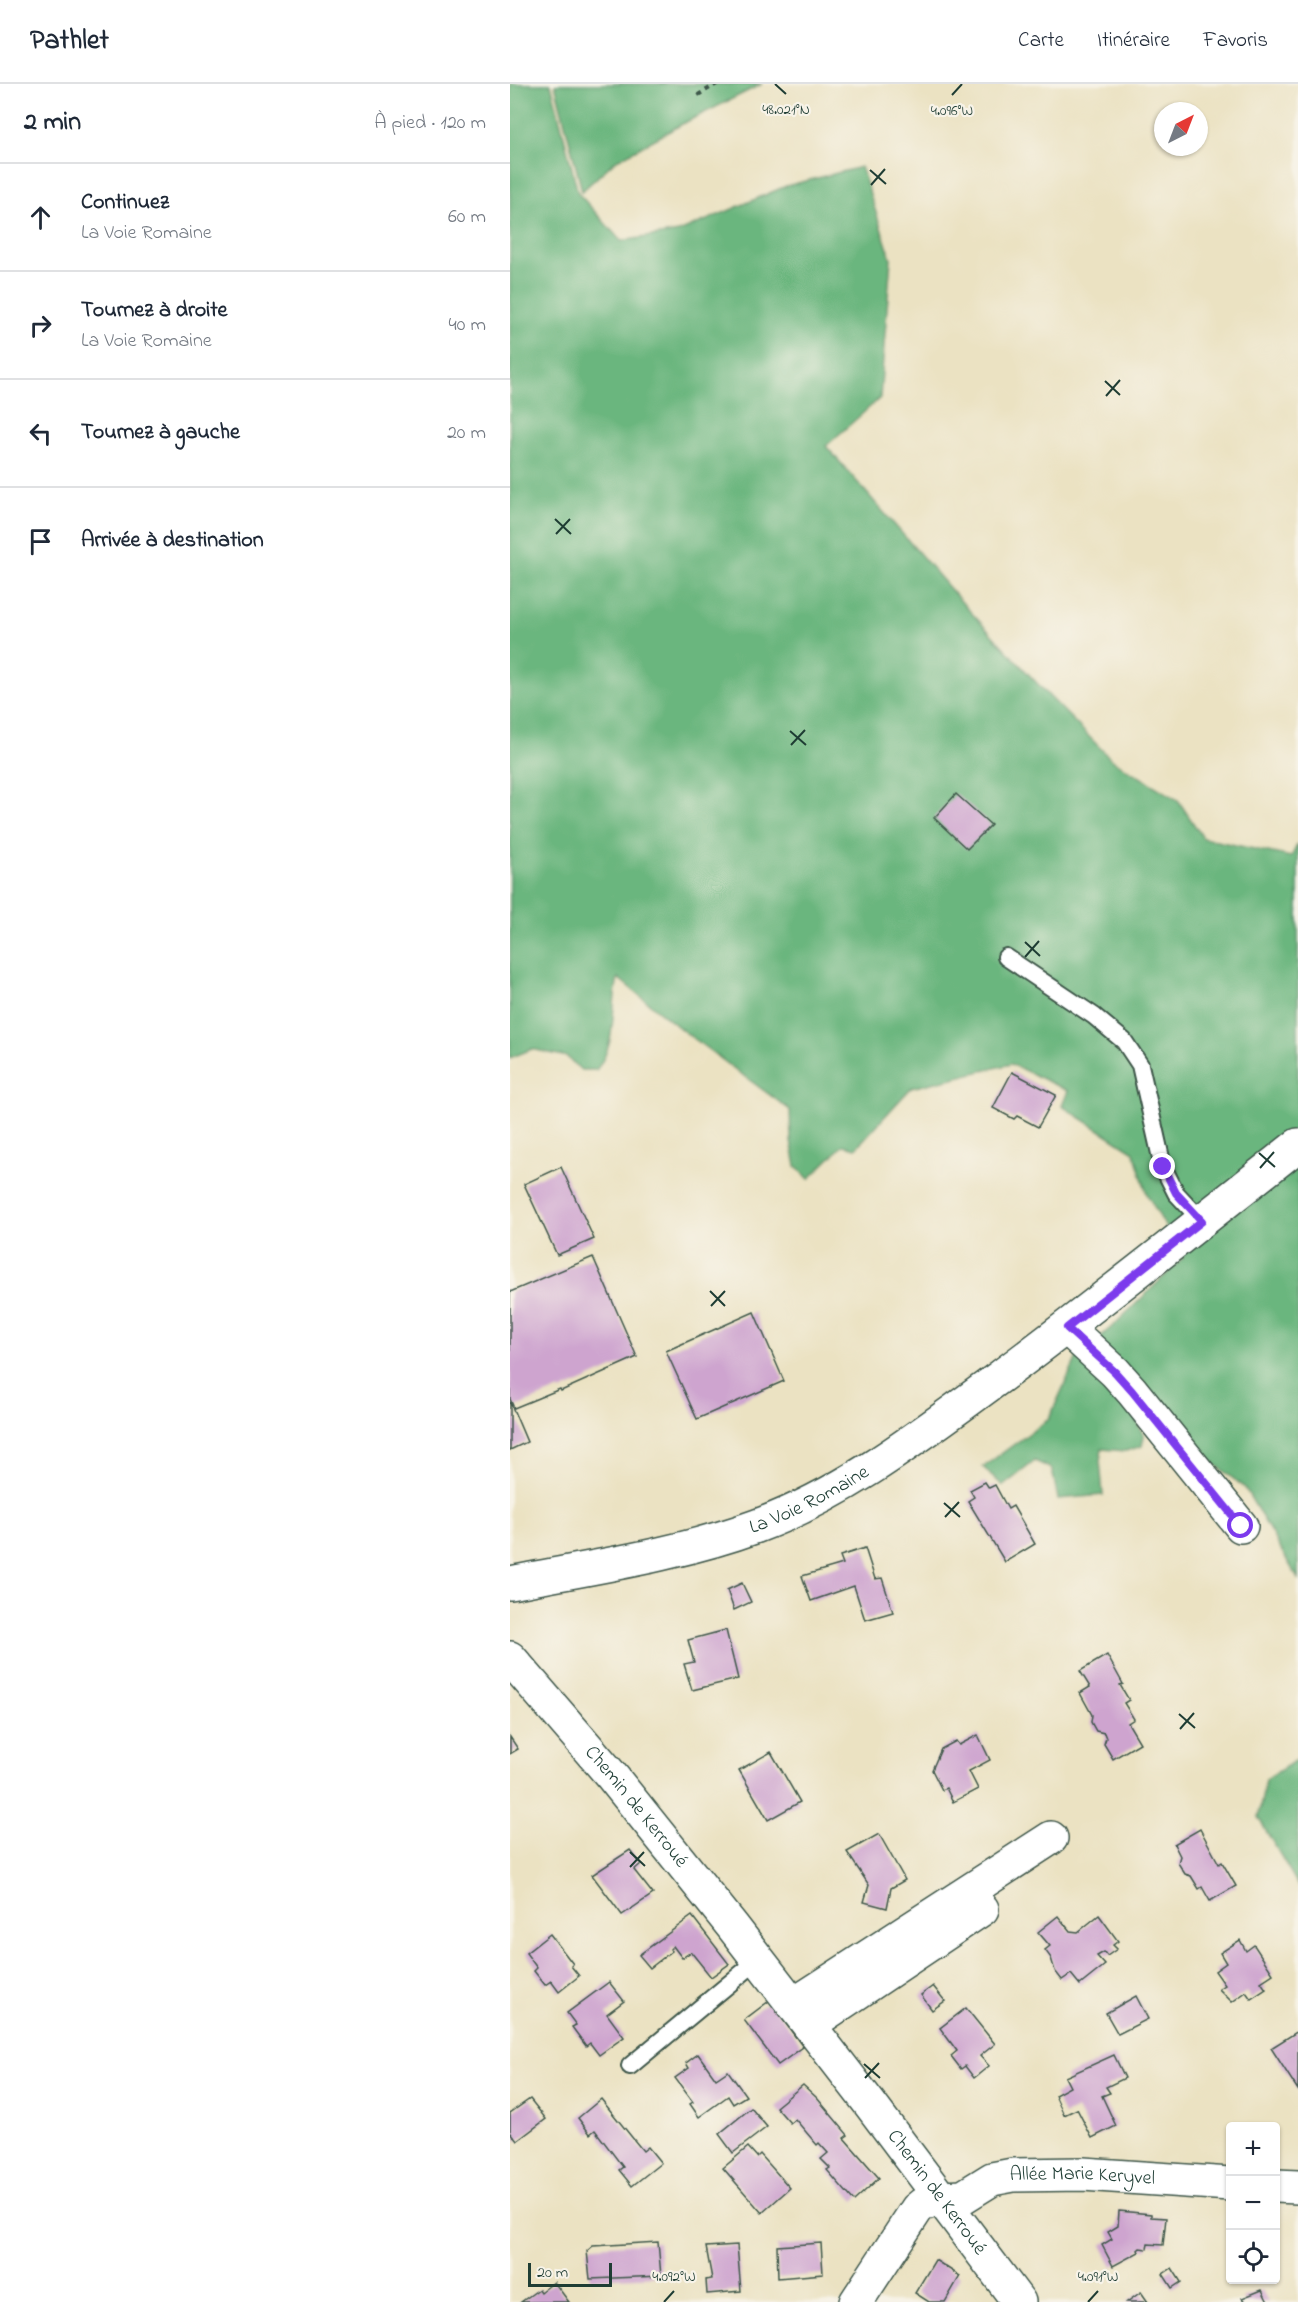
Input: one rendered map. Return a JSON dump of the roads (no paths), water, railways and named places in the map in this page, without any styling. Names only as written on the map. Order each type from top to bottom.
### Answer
[{"type":"street","name":"La Voie Romaine","points":[[510,1583],[686,1547],[757,1526],[794,1511],[864,1473],[924,1434],[1067,1328],[1298,1145]]},
{"type":"street","points":[[1067,1328],[1115,1372],[1132,1391],[1241,1526]]},
{"type":"street","name":"Chemin de Kerroué","points":[[510,1658],[611,1775],[758,1960],[1018,2302]]},
{"type":"street","points":[[801,2015],[1048,1853]]},
{"type":"street","name":"Allée Marie Keryvel","points":[[856,2302],[917,2209],[923,2204],[940,2199],[963,2197],[992,2179],[1013,2175],[1083,2174],[1226,2184]]},
{"type":"street","points":[[1280,2186],[1298,2187]]},
{"type":"lane","points":[[1006,957],[1094,1016],[1124,1041],[1140,1065],[1163,1167],[1176,1193],[1202,1221]]},
{"type":"lane","points":[[630,2067],[758,1960]]}]
